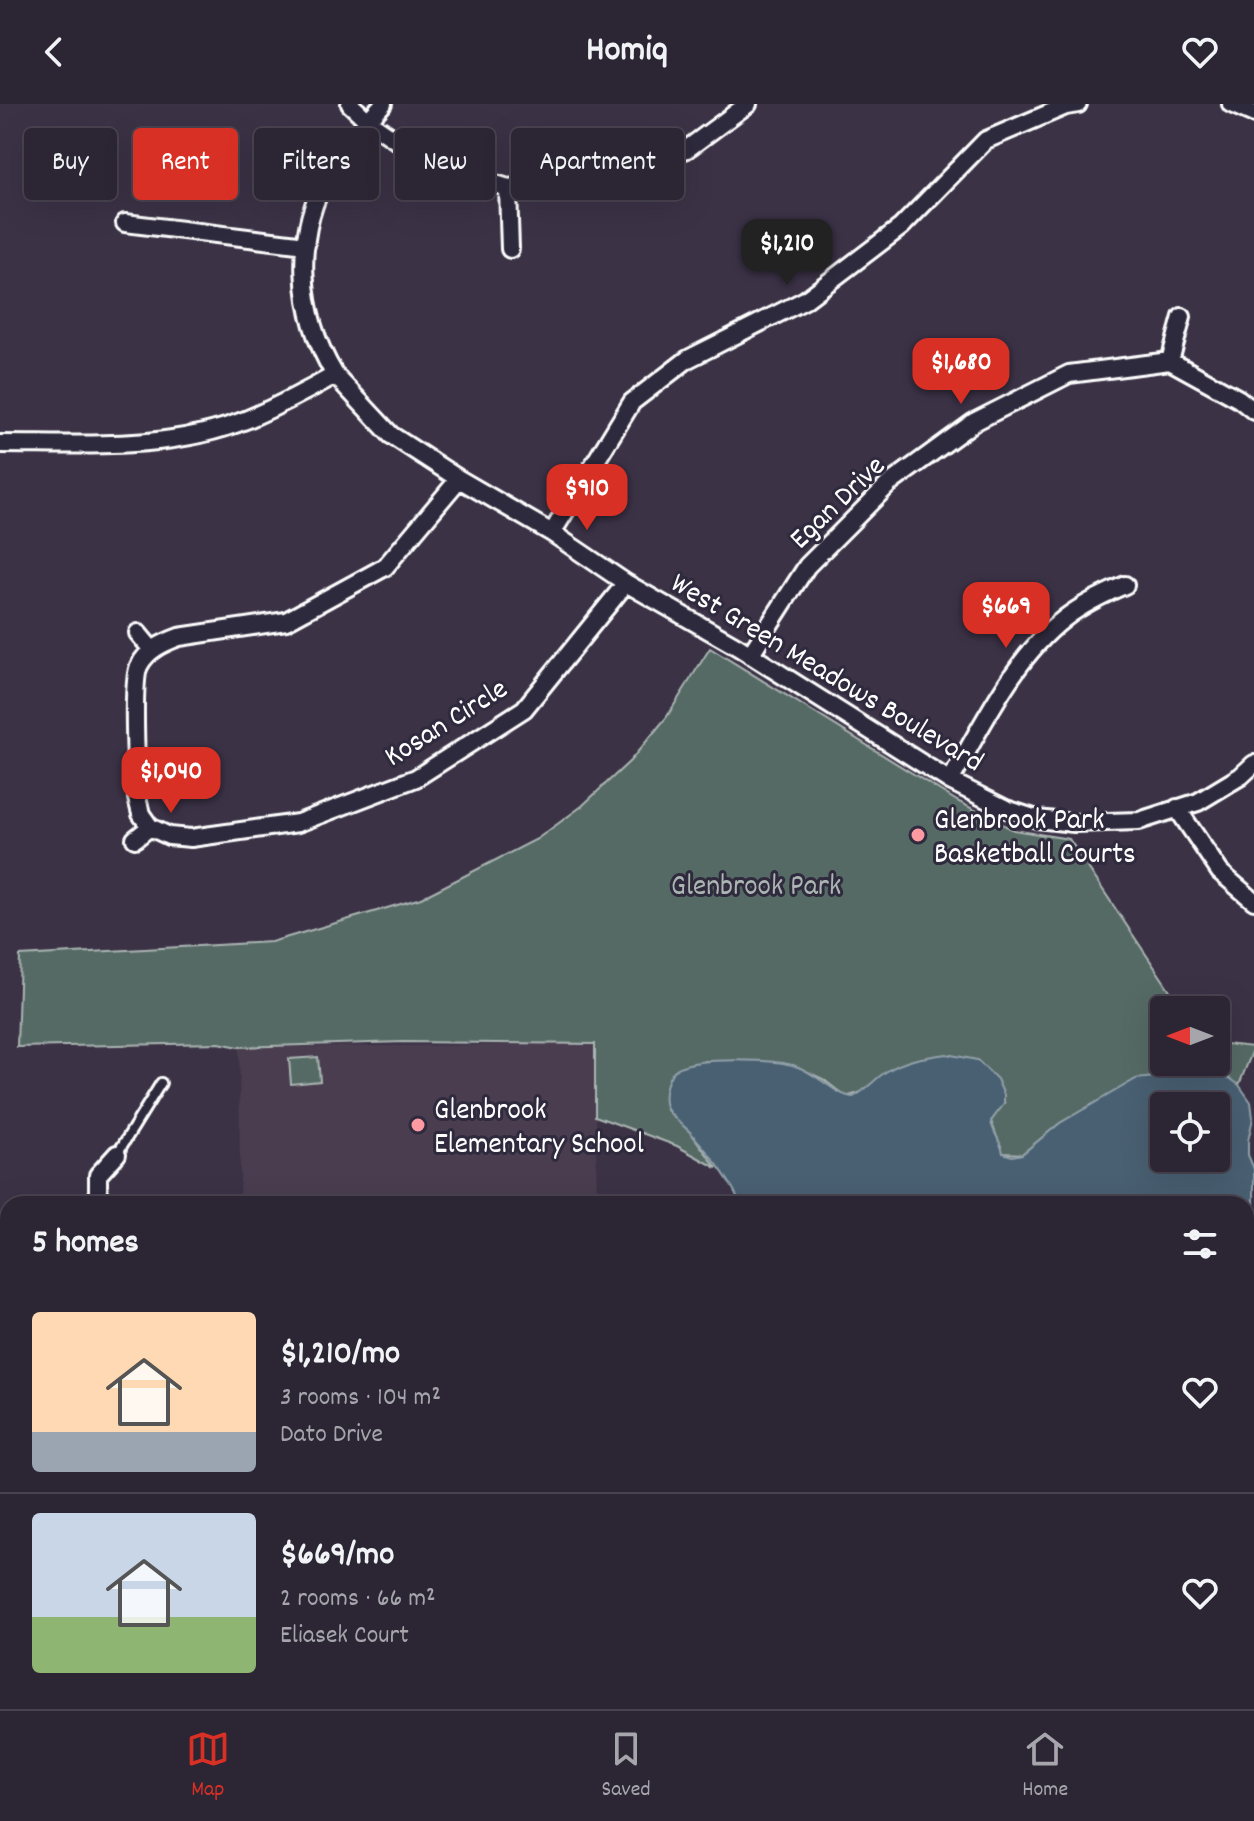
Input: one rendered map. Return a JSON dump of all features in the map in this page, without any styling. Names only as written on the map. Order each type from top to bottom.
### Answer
[{"type":"street","points":[[350,104],[368,121],[429,163],[508,188],[613,175],[672,155],[687,149],[748,104]]},
{"type":"street","name":"West Green Meadows Boulevard","points":[[383,104],[328,174],[312,212],[306,245],[305,295],[324,355],[335,375],[391,435],[950,781],[1006,809],[1037,819],[1061,822],[1104,824],[1139,821],[1198,802],[1241,776],[1254,764]]},
{"type":"street","points":[[552,533],[632,402],[688,359],[805,300],[901,227],[986,140],[1066,106],[1078,104]]},
{"type":"street","points":[[1231,104],[1254,114]]},
{"type":"street","points":[[508,188],[510,249]]},
{"type":"street","points":[[125,223],[306,245]]},
{"type":"street","points":[[1182,317],[1170,361],[1239,399],[1254,411]]},
{"type":"street","name":"Egan Drive","points":[[750,655],[807,566],[889,484],[974,422],[1069,374],[1170,361]]},
{"type":"street","points":[[0,444],[116,443],[172,438],[246,420],[335,375]]},
{"type":"street","points":[[135,839],[150,827],[141,814],[137,798],[136,687],[138,668],[152,650],[179,637],[286,621],[385,567],[459,479]]},
{"type":"street","name":"Kosan Circle","points":[[150,827],[169,836],[191,838],[298,823],[416,778],[524,709],[626,583]]},
{"type":"street","points":[[950,781],[1015,671],[1040,640],[1065,617],[1125,585]]},
{"type":"street","points":[[138,633],[152,650]]},
{"type":"street","points":[[1177,808],[1220,872],[1254,901]]},
{"type":"street","points":[[98,1196],[98,1175],[117,1154]]},
{"type":"lane","points":[[117,1154],[161,1083]]},
{"type":"shaded area","name":"Glenbrook Elementary School","points":[[595,1044],[597,1196],[240,1196],[239,1047]]},
{"type":"green space","name":"Glenbrook Park","points":[[710,648],[957,801],[1014,830],[1069,839],[1174,996],[1150,996],[1150,1076],[1200,1076],[1096,1103],[1060,1123],[1022,1154],[1003,1153],[991,1121],[1004,1103],[865,1091],[846,1097],[823,1079],[793,1065],[705,1061],[667,1110],[691,1133],[717,1168],[677,1146],[595,1116],[595,1044],[404,1042],[239,1047],[219,1043],[17,1047],[20,956],[271,942],[421,898],[537,839],[582,806],[630,761],[666,718]]},
{"type":"green space","name":"Glenbrook Park","points":[[1230,1044],[1254,1047],[1239,1085],[1219,1076],[1230,1076]]},
{"type":"green space","points":[[318,1057],[320,1081],[291,1084],[289,1059]]},
{"type":"water","points":[[946,1054],[977,1060],[997,1079],[1004,1095],[1004,1104],[991,1121],[1003,1153],[1012,1156],[1022,1154],[1060,1123],[1136,1079],[1164,1076],[1228,1077],[1239,1085],[1251,1102],[1253,1118],[1248,1155],[1254,1169],[1254,1196],[736,1196],[719,1167],[671,1114],[665,1102],[666,1085],[671,1075],[687,1064],[736,1060],[785,1064],[803,1069],[840,1093],[853,1097],[899,1065]]},
{"type":"place","name":"Glenbrook Park Basketball Courts","points":[[918,835]]},
{"type":"place","name":"Glenbrook Elementary School","points":[[418,1125]]}]
